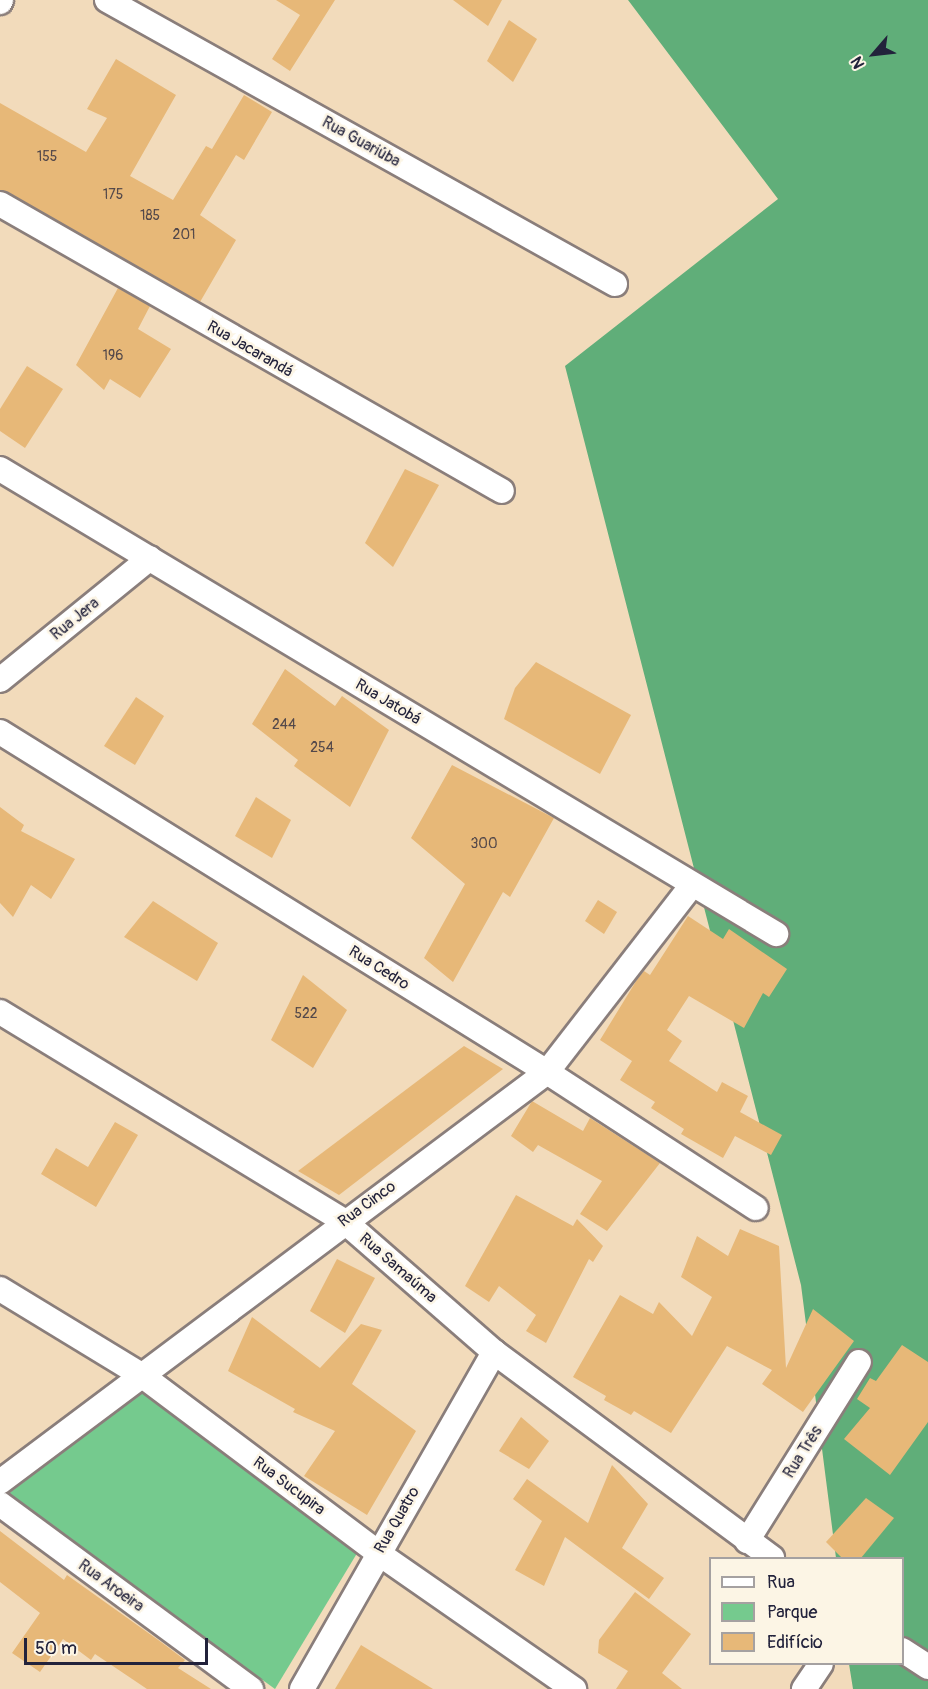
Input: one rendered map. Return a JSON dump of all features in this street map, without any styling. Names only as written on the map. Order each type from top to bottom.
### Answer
[{"type":"street","name":"Rua Guariúba","points":[[107,0],[615,284]]},
{"type":"street","name":"Rua Jacarandá","points":[[0,204],[502,491]]},
{"type":"street","name":"Rua Jatobá","points":[[0,469],[776,934]]},
{"type":"street","name":"Rua Jera","points":[[0,680],[150,558]]},
{"type":"street","name":"Rua Cedro","points":[[0,732],[547,1072],[756,1208]]},
{"type":"street","name":"Rua Cinco","points":[[0,1482],[344,1221],[547,1072],[692,885]]},
{"type":"street","name":"Rua Samaúma","points":[[0,1012],[344,1221],[494,1352],[771,1557]]},
{"type":"street","name":"Rua Sucupira","points":[[0,1289],[140,1374],[378,1553],[574,1689]]},
{"type":"street","name":"Rua Quatro","points":[[302,1689],[494,1352]]},
{"type":"street","name":"Rua Três","points":[[747,1541],[859,1362]]},
{"type":"street","name":"Rua Aroeira","points":[[0,1504],[251,1689]]},
{"type":"street","points":[[904,1651],[928,1667]]},
{"type":"street","points":[[804,1689],[820,1665]]},
{"type":"green space","points":[[628,0],[928,0],[928,1689],[853,1689],[849,1665],[904,1665],[904,1557],[836,1557],[801,1285],[565,366],[778,199]]},
{"type":"green space","points":[[143,1390],[359,1550],[275,1689],[8,1494]]},
{"type":"building","points":[[276,0],[335,0],[290,71],[272,59],[300,15]]},
{"type":"building","points":[[453,0],[502,0],[488,26]]},
{"type":"building","points":[[509,20],[537,39],[513,82],[487,61]]},
{"type":"building","points":[[116,59],[176,95],[130,176],[173,200],[206,146],[212,149],[244,95],[272,112],[244,160],[236,155],[200,215],[236,240],[200,302],[0,190],[0,103],[86,152],[107,118],[87,109]]},
{"type":"building","points":[[118,288],[150,306],[138,329],[171,349],[140,398],[110,379],[104,390],[76,365]]},
{"type":"building","points":[[27,366],[63,389],[25,448],[0,431],[0,409]]},
{"type":"building","points":[[405,469],[439,485],[393,567],[365,543]]},
{"type":"building","points":[[536,662],[631,715],[600,774],[504,719],[515,688]]},
{"type":"building","points":[[285,669],[335,706],[342,696],[389,730],[350,807],[294,766],[298,760],[252,724]]},
{"type":"building","points":[[136,697],[164,716],[135,765],[104,746]]},
{"type":"building","points":[[452,765],[554,818],[510,897],[503,892],[453,982],[424,958],[465,884],[411,838]]},
{"type":"building","points":[[256,797],[291,820],[272,858],[235,836]]},
{"type":"building","points":[[0,807],[24,825],[21,831],[75,859],[51,899],[31,885],[13,917],[0,903]]},
{"type":"building","points":[[598,900],[617,912],[604,934],[585,921]]},
{"type":"building","points":[[153,901],[218,943],[197,981],[124,937]]},
{"type":"building","points":[[688,916],[723,939],[729,929],[787,969],[769,997],[763,993],[744,1028],[689,996],[667,1030],[682,1041],[669,1061],[717,1092],[722,1082],[748,1096],[740,1112],[782,1135],[771,1155],[735,1136],[723,1158],[681,1134],[684,1129],[651,1108],[655,1102],[620,1080],[632,1061],[600,1040],[638,978],[644,971],[650,975]]},
{"type":"building","points":[[303,975],[347,1010],[313,1068],[271,1040]]},
{"type":"building","points":[[464,1046],[503,1069],[339,1195],[298,1171]]},
{"type":"building","points":[[532,1101],[583,1131],[590,1118],[660,1163],[607,1231],[580,1214],[602,1181],[538,1145],[533,1152],[511,1136]]},
{"type":"building","points":[[115,1122],[138,1135],[96,1207],[41,1174],[56,1148],[88,1167]]},
{"type":"building","points":[[516,1195],[573,1226],[577,1219],[603,1246],[593,1262],[589,1259],[546,1343],[526,1331],[536,1315],[499,1286],[489,1302],[465,1286]]},
{"type":"building","points":[[740,1229],[779,1246],[786,1368],[813,1309],[854,1341],[803,1412],[762,1384],[772,1370],[727,1346],[671,1433],[634,1411],[631,1415],[604,1400],[606,1396],[573,1377],[620,1295],[653,1314],[659,1302],[692,1336],[712,1297],[681,1277],[697,1236],[728,1256]]},
{"type":"building","points":[[337,1259],[375,1278],[345,1333],[310,1311]]},
{"type":"building","points":[[252,1317],[320,1368],[361,1324],[382,1330],[352,1384],[416,1431],[367,1515],[304,1476],[335,1431],[293,1412],[295,1409],[228,1371]]},
{"type":"building","points":[[902,1345],[928,1362],[928,1422],[890,1475],[844,1439],[870,1408],[857,1399],[870,1378],[876,1381]]},
{"type":"building","points":[[521,1417],[549,1441],[529,1469],[499,1451]]},
{"type":"building","points":[[612,1465],[648,1504],[622,1548],[664,1578],[649,1599],[565,1537],[544,1586],[515,1570],[542,1521],[513,1499],[527,1479],[588,1523]]},
{"type":"building","points":[[866,1498],[894,1518],[862,1557],[841,1557],[826,1542]]},
{"type":"building","points":[[0,1531],[64,1580],[67,1575],[161,1642],[185,1660],[178,1668],[211,1689],[147,1689],[95,1654],[91,1660],[63,1639],[40,1672],[12,1653],[40,1613],[0,1582]]},
{"type":"building","points":[[635,1592],[691,1634],[662,1673],[682,1689],[616,1689],[628,1671],[598,1653],[599,1640]]},
{"type":"building","points":[[361,1645],[433,1689],[335,1689]]}]
